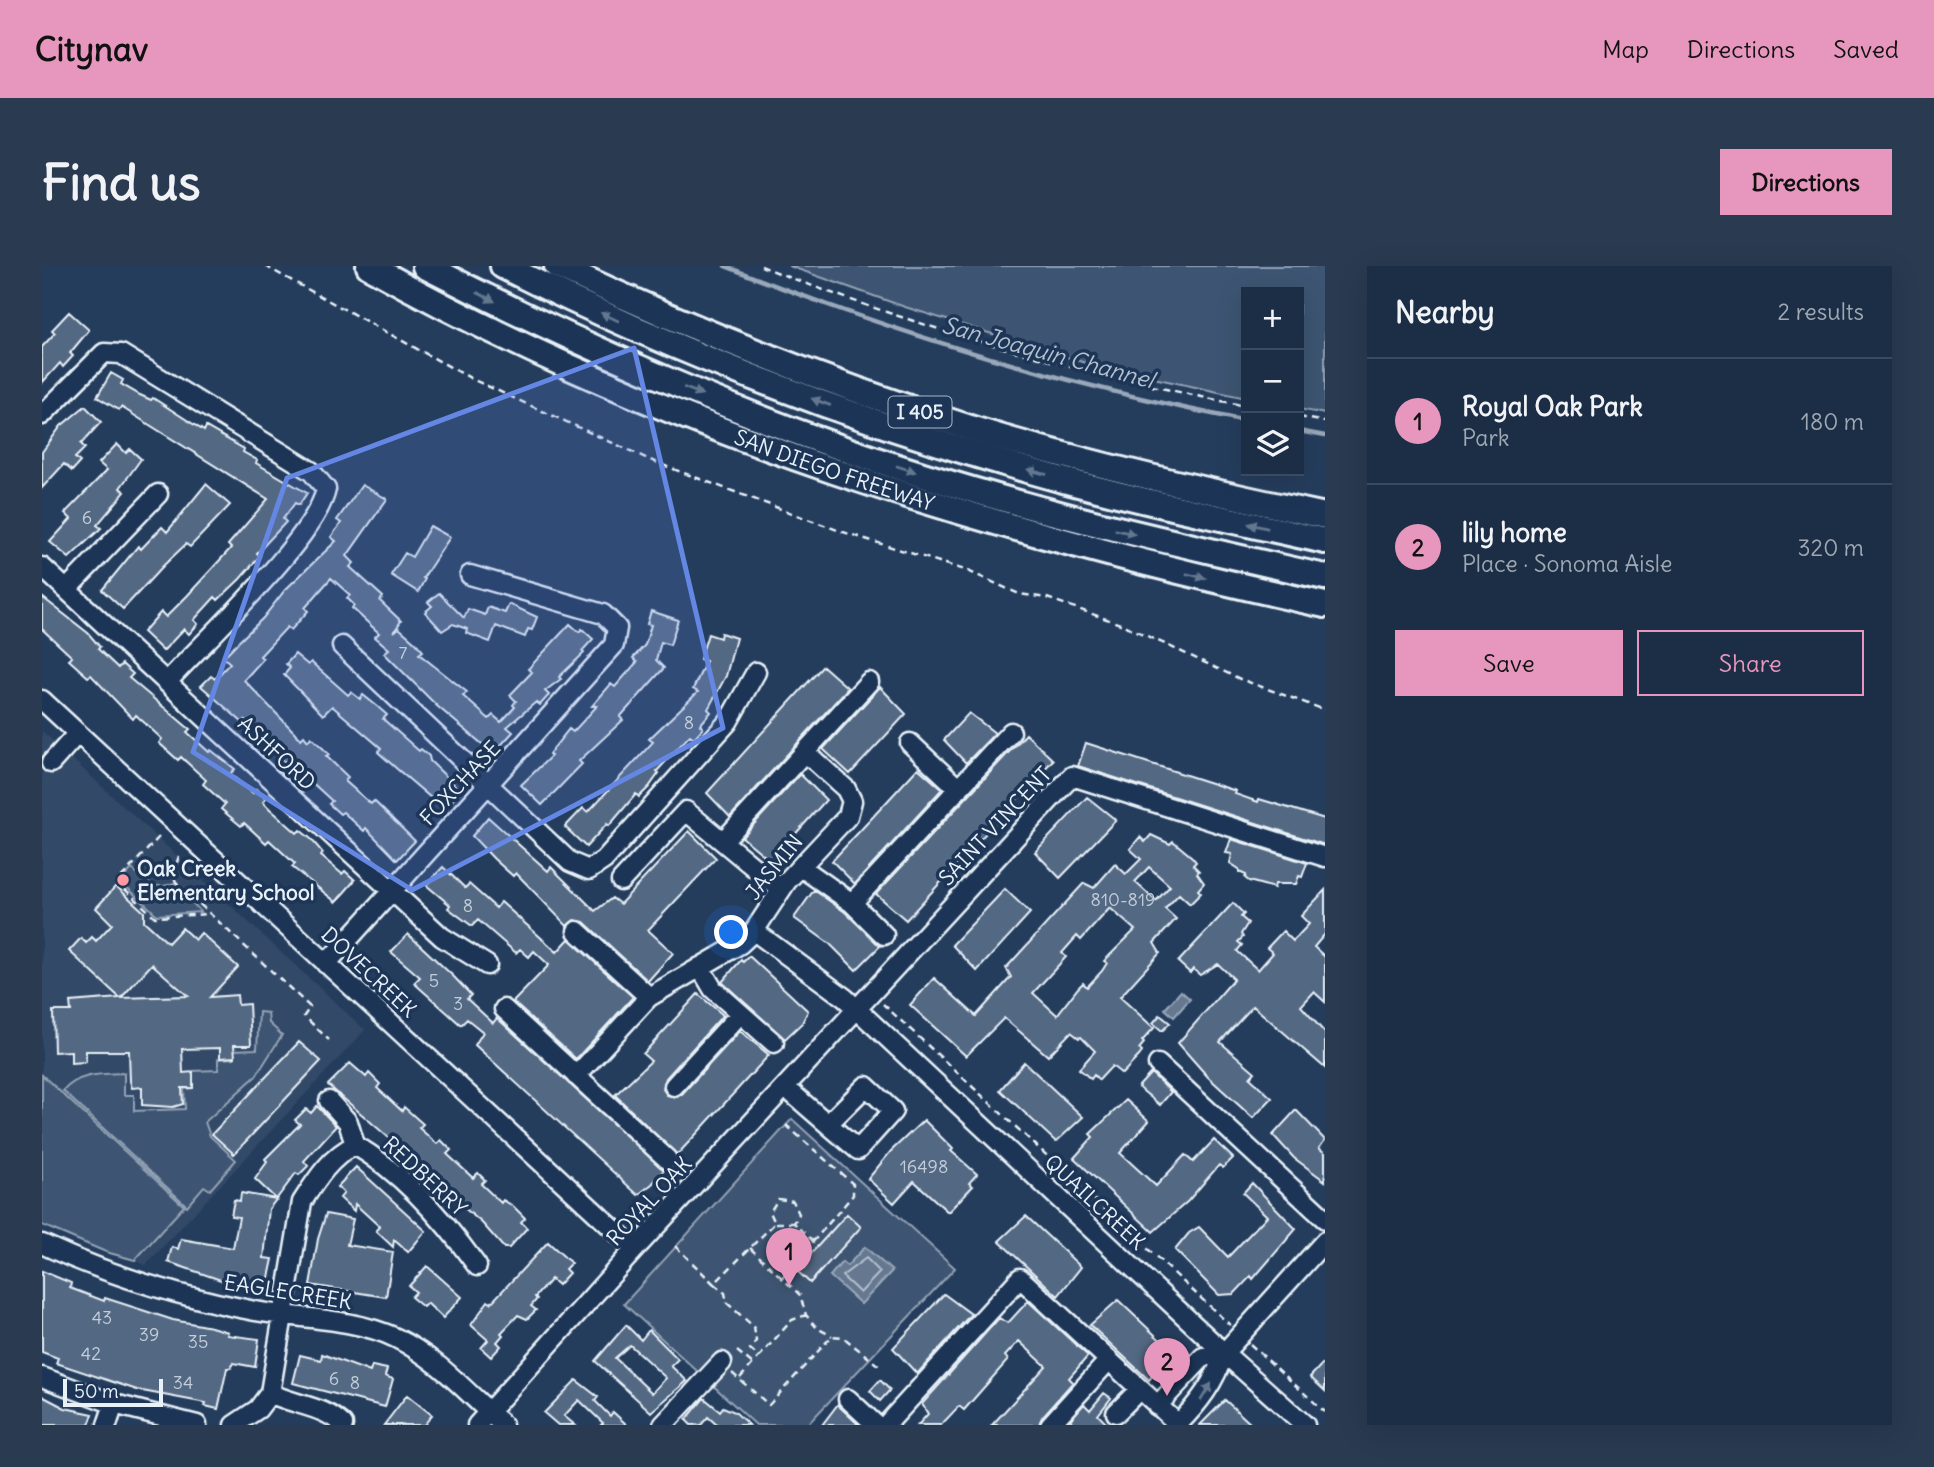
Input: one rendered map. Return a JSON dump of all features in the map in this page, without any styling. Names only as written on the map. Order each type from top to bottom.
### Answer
[{"type":"highway","name":"SAN DIEGO FREEWAY","points":[[369,266],[566,365],[757,445],[938,507],[1058,542],[1325,605]]},
{"type":"highway","points":[[425,266],[544,327],[654,376],[835,446],[994,497],[1120,531],[1325,577]]},
{"type":"highway","points":[[503,266],[619,321],[784,389],[872,421],[1033,471],[1325,541]]},
{"type":"highway","name":"I 405","points":[[558,266],[773,359],[939,418],[1093,462],[1325,516]]},
{"type":"highway","points":[[1288,597],[1325,616]]},
{"type":"street","points":[[42,415],[92,362],[104,353],[121,354],[311,471],[326,489],[324,499],[295,545],[167,682]]},
{"type":"street","points":[[67,589],[158,494]]},
{"type":"street","name":"ASHFORD","points":[[42,567],[442,937],[487,965]]},
{"type":"street","name":"FOXCHASE","points":[[326,964],[614,645],[617,628],[603,614],[517,586],[470,575]]},
{"type":"street","points":[[342,646],[570,862],[589,870],[604,860],[728,722],[756,672]]},
{"type":"street","points":[[724,840],[869,682]]},
{"type":"street","name":"DOVECREEK","points":[[42,700],[635,1249]]},
{"type":"street","points":[[852,903],[1011,732]]},
{"type":"street","points":[[51,763],[78,733]]},
{"type":"street","points":[[910,743],[959,789]]},
{"type":"street","name":"JASMIN","points":[[576,1076],[649,997],[732,949],[754,930],[780,889],[848,816],[852,802],[846,789],[806,751]]},
{"type":"street","name":"SAINT VINCENT","points":[[857,1009],[1072,776],[1325,858]]},
{"type":"street","points":[[621,881],[686,811],[780,889]]},
{"type":"street","points":[[800,867],[852,903],[884,935]]},
{"type":"street","points":[[577,930],[649,997]]},
{"type":"street","name":"QUAILCREEK","points":[[754,930],[819,976],[857,1009],[1224,1353],[1305,1425]]},
{"type":"street","points":[[700,967],[713,989],[774,1042]]},
{"type":"street","points":[[504,1009],[667,1159]]},
{"type":"street","name":"ROYAL OAK","points":[[483,1418],[857,1009]]},
{"type":"street","points":[[674,1086],[740,1014]]},
{"type":"street","points":[[1158,1064],[1325,1219]]},
{"type":"street","points":[[785,1087],[828,1124]]},
{"type":"street","points":[[330,1101],[348,1122],[355,1145]]},
{"type":"street","name":"REDBERRY","points":[[270,1393],[302,1202],[315,1181],[341,1152],[355,1145],[370,1154],[444,1220],[477,1266]]},
{"type":"street","points":[[886,1425],[1020,1278],[1178,1424],[1200,1401],[1218,1371],[1224,1353],[1325,1241]]},
{"type":"street","name":"EAGLECREEK","points":[[42,1244],[151,1286],[226,1306],[354,1325],[394,1338],[438,1364],[483,1418],[503,1425]]},
{"type":"street","points":[[1157,1406],[1194,1364],[1203,1357],[1224,1353]]},
{"type":"street","points":[[1050,1425],[1110,1360]]},
{"type":"street","points":[[663,1425],[720,1365]]},
{"type":"street","points":[[42,1377],[114,1404],[197,1425]]},
{"type":"street","points":[[1116,1413],[1140,1389]]},
{"type":"street","points":[[234,1425],[258,1409],[270,1393],[285,1401],[329,1413],[343,1425]]},
{"type":"street","points":[[848,1399],[876,1425]]},
{"type":"street","points":[[107,1425],[114,1404]]},
{"type":"path","points":[[265,266],[474,380],[657,463],[840,531],[968,571],[1019,594],[1047,598],[1126,626],[1240,679],[1325,710]]},
{"type":"path","points":[[761,266],[864,304],[1020,353],[1151,387],[1241,405]]},
{"type":"path","points":[[1304,418],[1325,422]]},
{"type":"path","points":[[159,837],[117,882],[155,917],[211,914]]},
{"type":"path","points":[[178,856],[173,875],[176,882],[310,1007],[304,1016],[329,1040]]},
{"type":"path","points":[[872,994],[1325,1412]]},
{"type":"path","points":[[782,1278],[853,1195],[853,1184],[786,1125]]},
{"type":"path","points":[[775,1223],[770,1212],[778,1199],[793,1201],[799,1214],[793,1223]]},
{"type":"path","points":[[714,1284],[775,1223],[793,1223],[813,1242]]},
{"type":"path","points":[[675,1246],[725,1293],[727,1303],[754,1327],[756,1340],[750,1349],[759,1357]]},
{"type":"path","points":[[750,1248],[800,1295],[806,1315],[817,1328],[832,1336],[843,1337],[879,1366]]},
{"type":"path","points":[[739,1379],[792,1320],[806,1315]]},
{"type":"path","points":[[720,1365],[724,1375],[731,1373],[769,1405],[832,1336]]},
{"type":"path","points":[[737,1351],[753,1364]]},
{"type":"highlighted area","points":[[634,348],[723,728],[412,890],[193,752],[287,478]]},
{"type":"shaded area","points":[[789,266],[1325,266],[1325,414],[1304,410],[1304,287],[1241,287],[1241,397],[1089,364],[905,307]]},
{"type":"shaded area","name":"Oak Creek Elementary School","points":[[42,731],[365,1030],[146,1265],[42,1224]]},
{"type":"shaded area","points":[[132,869],[156,886],[174,883],[201,912],[157,915],[120,881]]},
{"type":"shaded area","points":[[259,1012],[268,1013],[269,1023],[282,1035],[256,1076],[205,1122],[210,1136],[236,1160],[210,1190],[204,1186],[187,1206],[63,1091],[83,1078],[124,1073],[124,1095],[134,1095],[134,1111],[185,1109],[184,1089],[193,1088],[192,1071],[218,1070],[218,1059],[234,1058],[234,1050],[257,1049]]},
{"type":"shaded area","points":[[42,1075],[184,1206],[135,1260],[106,1252],[42,1225]]},
{"type":"shaded area","points":[[792,1119],[955,1268],[807,1425],[756,1425],[624,1304]]},
{"type":"water","points":[[1181,991],[1190,999],[1174,1017],[1165,1009]]},
{"type":"water","points":[[865,1247],[892,1271],[861,1304],[830,1276],[842,1262],[847,1266]]},
{"type":"building","points":[[69,312],[89,330],[70,353],[73,356],[63,367],[60,363],[42,383],[42,347],[55,333],[52,330]]},
{"type":"building","points":[[111,373],[123,380],[121,384],[140,395],[151,400],[153,398],[204,431],[206,427],[244,449],[243,452],[257,460],[256,463],[307,493],[299,505],[295,503],[283,519],[286,522],[257,553],[260,556],[240,579],[218,600],[215,597],[194,620],[198,624],[189,634],[184,629],[163,651],[143,632],[161,612],[166,617],[187,596],[231,548],[228,545],[268,499],[121,407],[119,410],[97,397]]},
{"type":"building","points":[[85,406],[101,422],[81,444],[85,448],[75,458],[80,462],[72,471],[64,464],[42,488],[42,452],[61,426]]},
{"type":"building","points":[[117,444],[126,453],[130,449],[141,459],[120,488],[125,492],[97,525],[101,528],[69,558],[50,542],[71,519],[65,513],[107,470],[99,463]]},
{"type":"building","points":[[206,484],[230,505],[190,547],[186,544],[164,565],[123,609],[102,590],[138,546],[141,549],[162,527],[167,532]]},
{"type":"building","points":[[362,485],[387,499],[347,556],[354,563],[350,567],[383,597],[380,601],[401,621],[394,632],[399,628],[415,642],[423,651],[419,654],[467,692],[463,696],[489,719],[493,715],[501,722],[515,707],[513,705],[516,701],[510,695],[532,672],[528,669],[570,624],[579,632],[582,629],[593,639],[582,651],[584,653],[559,677],[561,679],[545,691],[549,695],[540,705],[536,702],[507,727],[513,732],[491,756],[482,744],[437,706],[384,653],[389,649],[375,637],[379,633],[352,608],[354,605],[347,598],[350,595],[331,578],[305,608],[308,611],[291,630],[287,627],[260,656],[263,659],[244,680],[301,739],[304,736],[308,741],[311,737],[348,777],[345,781],[371,804],[374,801],[415,841],[397,860],[366,828],[364,831],[343,812],[340,814],[329,804],[332,801],[259,739],[262,736],[245,720],[243,723],[201,686],[211,676],[215,679],[230,663],[223,657],[263,618],[285,590],[336,541],[331,537],[341,523],[337,520]]},
{"type":"building","points":[[430,526],[450,537],[423,578],[425,579],[418,592],[391,575],[405,553],[412,557]]},
{"type":"building","points":[[439,593],[464,618],[468,609],[485,615],[488,607],[505,613],[509,604],[537,617],[532,630],[528,629],[525,637],[496,626],[490,642],[466,633],[467,629],[453,624],[442,631],[425,612],[432,606],[428,602]]},
{"type":"building","points":[[42,597],[88,633],[100,647],[98,649],[118,668],[122,664],[133,674],[129,678],[190,729],[187,732],[209,752],[211,750],[235,769],[230,774],[253,793],[256,789],[266,798],[263,802],[270,809],[297,833],[300,830],[311,839],[323,853],[321,856],[342,874],[345,871],[355,880],[336,902],[292,867],[295,864],[269,840],[266,843],[244,823],[241,826],[221,809],[225,804],[203,784],[206,780],[181,757],[178,760],[159,743],[162,739],[136,715],[133,719],[91,675],[88,677],[69,660],[72,657],[42,629]]},
{"type":"building","points":[[651,611],[678,620],[670,645],[661,642],[656,660],[664,668],[620,717],[623,720],[579,761],[582,764],[542,805],[521,785],[551,756],[549,754],[569,729],[573,732],[597,706],[592,706],[611,684],[615,687],[637,662],[633,658],[645,645],[651,625],[647,624]]},
{"type":"building","points":[[721,633],[736,638],[726,676],[708,709],[711,712],[700,725],[703,728],[694,738],[690,735],[657,771],[659,773],[649,787],[639,797],[636,794],[609,826],[607,824],[586,847],[565,827],[583,808],[588,812],[653,742],[649,739],[698,692],[693,689],[706,661],[700,659],[708,634],[720,638]]},
{"type":"building","points":[[295,654],[308,665],[311,662],[348,695],[351,692],[360,699],[363,695],[387,715],[383,719],[419,751],[421,749],[429,756],[430,761],[460,790],[444,809],[378,752],[381,748],[332,706],[323,715],[284,675],[290,668],[286,664]]},
{"type":"building","points":[[823,666],[848,688],[730,817],[707,793]]},
{"type":"building","points":[[880,687],[906,714],[850,774],[823,749]]},
{"type":"building","points":[[969,713],[995,733],[966,763],[944,740]]},
{"type":"building","points":[[1026,734],[1053,760],[906,920],[876,894]]},
{"type":"building","points":[[1086,743],[1236,791],[1235,794],[1258,802],[1259,799],[1325,819],[1325,845],[1078,766]]},
{"type":"building","points":[[918,768],[942,789],[855,884],[832,861]]},
{"type":"building","points":[[800,774],[826,800],[771,861],[742,837]]},
{"type":"building","points":[[1087,797],[1116,820],[1060,878],[1035,852]]},
{"type":"building","points":[[488,817],[548,871],[551,867],[595,911],[612,898],[620,904],[689,831],[716,858],[648,930],[673,953],[648,981],[584,922],[574,920],[567,926],[516,873],[513,876],[494,859],[472,836]]},
{"type":"building","points":[[1151,835],[1170,844],[1173,841],[1196,862],[1193,865],[1204,883],[1198,890],[1201,893],[1190,904],[1179,894],[1165,909],[1176,919],[1154,943],[1160,953],[1120,997],[1154,1028],[1142,1041],[1144,1043],[1139,1049],[1142,1052],[1122,1074],[1112,1066],[1099,1080],[1094,1075],[1091,1079],[1079,1069],[1095,1051],[1081,1037],[1071,1032],[1048,1056],[1004,1018],[966,1056],[910,1005],[934,978],[976,1016],[1011,977],[1006,968],[1084,883],[1094,888],[1115,864],[1126,874],[1141,859],[1130,849],[1140,837],[1145,842]],"holes":[[[1149,867],[1170,886],[1156,901],[1135,882]],[[1110,908],[1135,930],[1104,961],[1107,963],[1102,971],[1087,987],[1083,983],[1057,1015],[1033,993],[1066,957],[1062,953],[1077,936],[1081,940]]]},
{"type":"building","points":[[1231,839],[1307,863],[1302,877],[1299,876],[1296,884],[1275,884],[1274,888],[1249,881],[1245,878],[1246,875],[1230,863],[1232,854],[1226,853]]},
{"type":"building","points":[[443,867],[465,888],[469,884],[496,908],[501,902],[557,952],[569,939],[633,997],[576,1059],[513,1002],[549,965],[534,951],[529,957],[520,949],[516,953],[478,920],[472,926],[448,908],[450,905],[426,885]]},
{"type":"building","points":[[116,886],[144,912],[144,921],[168,943],[182,928],[195,940],[201,933],[238,967],[210,997],[237,995],[238,1005],[249,1004],[251,1045],[234,1045],[235,1057],[220,1058],[220,1048],[182,1049],[183,1073],[193,1072],[193,1088],[182,1088],[183,1104],[173,1107],[142,1105],[142,1087],[132,1088],[130,1081],[129,1051],[86,1051],[86,1062],[71,1063],[71,1051],[54,1052],[53,1011],[71,1011],[70,1002],[120,998],[69,951],[81,938],[86,943],[92,937],[96,941],[112,924],[96,908]],"holes":[[[152,964],[188,996],[121,998]]]},
{"type":"building","points":[[1005,889],[1030,913],[977,971],[952,945]]},
{"type":"building","points":[[814,890],[845,912],[880,946],[856,970],[830,944],[794,918]]},
{"type":"building","points":[[1325,890],[1325,934],[1314,947],[1325,957],[1325,1002],[1314,992],[1301,1006],[1325,1033],[1325,1068],[1253,1006],[1220,1042],[1255,1072],[1250,1078],[1272,1098],[1253,1118],[1208,1077],[1178,1043],[1234,979],[1218,964],[1200,975],[1193,969],[1190,973],[1178,962],[1233,903],[1244,914],[1241,917],[1248,923],[1241,934],[1243,937],[1238,942],[1242,945],[1237,951],[1258,970],[1273,953],[1267,948],[1283,931],[1293,941],[1309,924],[1301,916]]},
{"type":"building","points":[[408,934],[454,977],[471,995],[467,999],[493,1023],[497,1018],[664,1170],[652,1184],[638,1195],[475,1045],[483,1032],[467,1019],[461,1025],[414,983],[420,977],[391,952]]},
{"type":"building","points":[[749,956],[808,1011],[802,1023],[785,1039],[722,982],[741,960],[743,962]]},
{"type":"building","points":[[698,994],[723,1015],[666,1078],[663,1089],[667,1095],[677,1097],[682,1094],[740,1031],[769,1055],[677,1155],[615,1095],[651,1061],[643,1054]]},
{"type":"building","points":[[1160,1015],[1170,1023],[1162,1031],[1153,1023]]},
{"type":"building","points":[[299,1042],[321,1061],[234,1154],[212,1134]]},
{"type":"building","points":[[1024,1062],[1083,1117],[1056,1142],[1000,1090]]},
{"type":"building","points":[[350,1063],[366,1077],[369,1073],[380,1084],[377,1088],[402,1111],[404,1107],[423,1124],[419,1128],[437,1144],[441,1140],[451,1150],[447,1154],[473,1178],[478,1173],[485,1180],[481,1184],[501,1203],[503,1200],[513,1206],[525,1218],[521,1222],[527,1228],[509,1248],[504,1248],[482,1223],[423,1173],[426,1170],[328,1085]]},
{"type":"building","points":[[1151,1073],[1171,1092],[1160,1105],[1138,1087]]},
{"type":"building","points":[[1126,1100],[1149,1121],[1120,1153],[1156,1186],[1185,1155],[1193,1162],[1214,1140],[1233,1158],[1223,1168],[1219,1165],[1188,1201],[1153,1232],[1074,1158],[1093,1137],[1090,1134]]},
{"type":"building","points":[[317,1106],[336,1126],[304,1161],[308,1166],[299,1175],[296,1173],[269,1209],[264,1258],[273,1259],[267,1287],[221,1280],[168,1262],[172,1247],[178,1249],[181,1239],[233,1248],[239,1217],[231,1216],[234,1200],[240,1201],[241,1193],[276,1199],[255,1179],[267,1162],[265,1159],[300,1124],[295,1120],[306,1109],[311,1113]]},
{"type":"building","points":[[1296,1110],[1325,1140],[1319,1148],[1325,1153],[1325,1181],[1294,1158],[1273,1135]]},
{"type":"building","points":[[924,1120],[953,1149],[951,1151],[977,1174],[969,1183],[973,1186],[948,1212],[914,1181],[894,1203],[868,1179],[891,1151]]},
{"type":"building","points":[[356,1167],[426,1231],[408,1252],[394,1240],[393,1247],[376,1231],[380,1227],[355,1204],[354,1211],[340,1198],[344,1193],[337,1187]]},
{"type":"building","points":[[1252,1183],[1296,1229],[1253,1279],[1251,1276],[1234,1294],[1219,1295],[1175,1250],[1189,1233],[1199,1227],[1228,1257],[1267,1216],[1243,1193]]},
{"type":"building","points":[[326,1214],[353,1219],[347,1245],[393,1252],[386,1297],[310,1285],[318,1239]]},
{"type":"building","points":[[847,1214],[861,1227],[810,1283],[796,1270]]},
{"type":"building","points":[[1026,1216],[1081,1267],[1058,1296],[999,1241]]},
{"type":"building","points":[[548,1242],[571,1263],[565,1269],[569,1273],[558,1285],[551,1279],[535,1297],[537,1299],[531,1306],[536,1310],[527,1319],[518,1315],[501,1333],[503,1335],[497,1342],[501,1346],[491,1357],[481,1348],[488,1340],[471,1325],[488,1301],[491,1303]]},
{"type":"building","points":[[427,1266],[462,1297],[443,1318],[427,1303],[423,1307],[411,1297],[416,1292],[409,1286]]},
{"type":"building","points":[[42,1271],[71,1283],[70,1288],[104,1301],[105,1298],[173,1320],[211,1327],[228,1332],[227,1335],[259,1339],[255,1367],[233,1363],[231,1368],[227,1368],[218,1409],[205,1406],[206,1403],[137,1390],[56,1363],[58,1358],[42,1352]]},
{"type":"building","points":[[944,1294],[971,1314],[917,1374],[893,1348]]},
{"type":"building","points":[[1118,1300],[1172,1351],[1149,1380],[1090,1325]]},
{"type":"building","points":[[1028,1301],[1088,1356],[1069,1378],[1073,1382],[1042,1417],[1039,1425],[992,1425],[1046,1366],[1019,1341],[1005,1356],[1008,1360],[964,1410],[959,1406],[941,1425],[918,1425],[928,1414],[922,1404],[999,1318],[1008,1323]]},
{"type":"building","points":[[626,1325],[641,1340],[649,1330],[678,1359],[671,1366],[687,1381],[651,1412],[595,1361]],"holes":[[[630,1345],[666,1378],[652,1393],[615,1358]]]},
{"type":"building","points":[[322,1354],[370,1372],[372,1366],[387,1369],[385,1376],[393,1379],[385,1407],[293,1383],[300,1355],[321,1360]]},
{"type":"building","points":[[1325,1361],[1325,1391],[1310,1377]]},
{"type":"building","points":[[576,1380],[598,1397],[595,1401],[610,1416],[613,1412],[627,1425],[601,1425],[603,1423],[579,1400],[564,1416],[575,1425],[558,1425],[544,1413]]},
{"type":"building","points":[[880,1380],[890,1390],[880,1401],[870,1391]]},
{"type":"building","points":[[1104,1393],[1111,1398],[1098,1415],[1108,1425],[1075,1425],[1070,1420],[1084,1404],[1090,1410]]},
{"type":"building","points":[[407,1395],[432,1415],[424,1425],[384,1425]]},
{"type":"building","points":[[42,1396],[65,1408],[93,1414],[89,1425],[42,1425]]},
{"type":"building","points":[[704,1398],[720,1411],[723,1407],[735,1412],[749,1425],[717,1425],[708,1417],[701,1425],[691,1425],[686,1420]]},
{"type":"building","points":[[1225,1400],[1252,1425],[1200,1425]]},
{"type":"building","points":[[838,1404],[840,1407],[859,1425],[822,1425]]},
{"type":"waterway","name":"San Joaquin Channel","points":[[725,266],[853,314],[982,356],[1113,391],[1241,420]]},
{"type":"waterway","name":"San Joaquin Channel","points":[[1304,432],[1325,436]]},
{"type":"place","name":"Oak Creek Elementary School","points":[[123,880]]},
{"type":"place","name":"Royal Oak Park","points":[[789,1286]]},
{"type":"place","name":"lily home","points":[[1167,1396]]}]
